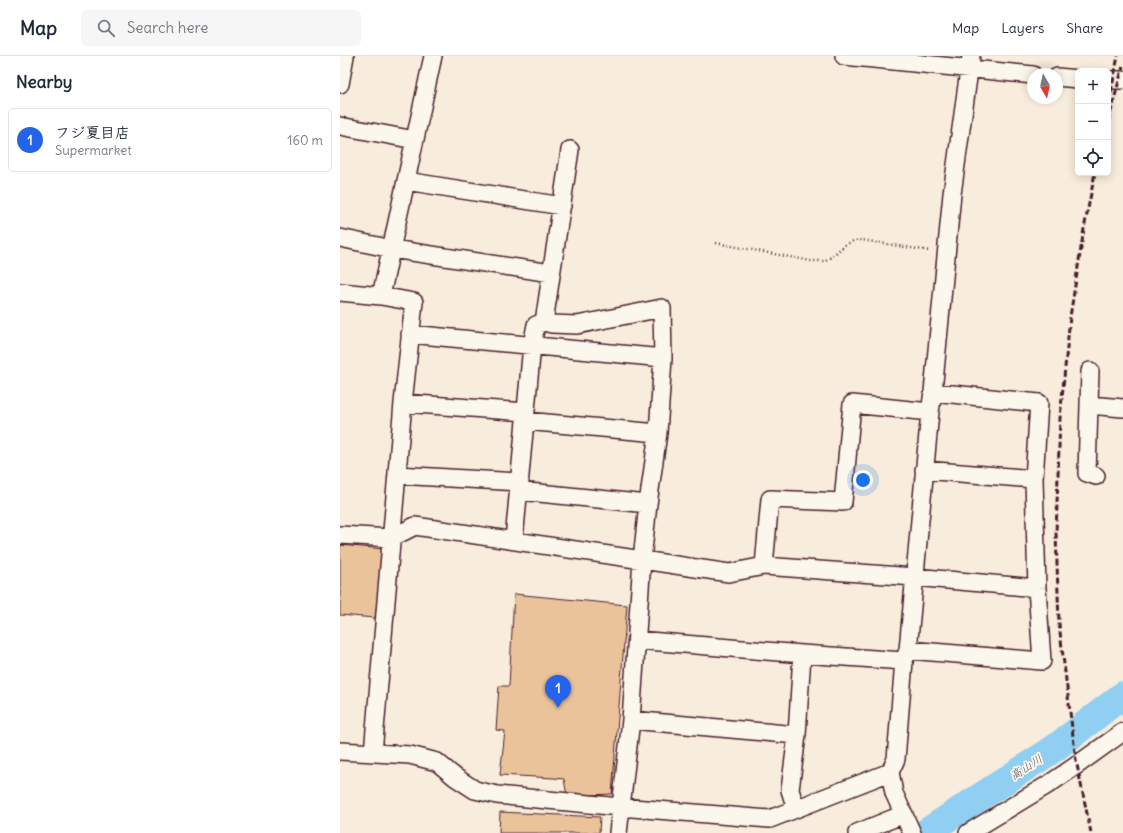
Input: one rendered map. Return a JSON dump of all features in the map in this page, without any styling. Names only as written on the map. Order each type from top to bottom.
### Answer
[{"type":"street","points":[[340,84],[345,56]]},
{"type":"street","points":[[381,296],[433,56]]},
{"type":"street","points":[[844,56],[970,63],[1027,74]]},
{"type":"street","points":[[857,833],[908,823],[894,793],[890,772],[896,759],[952,194],[970,63]]},
{"type":"street","points":[[1063,78],[1075,79]]},
{"type":"street","points":[[1111,80],[1123,80]]},
{"type":"street","points":[[340,126],[416,140]]},
{"type":"street","points":[[544,322],[570,150]]},
{"type":"street","points":[[406,181],[562,206]]},
{"type":"street","points":[[340,238],[392,249],[551,274]]},
{"type":"street","points":[[340,292],[381,296],[414,302],[403,403],[373,753]]},
{"type":"street","points":[[514,540],[532,345],[536,325],[544,322],[552,324],[577,325],[662,308],[663,358],[658,433],[642,560],[631,720],[618,833]]},
{"type":"street","points":[[410,334],[663,358]]},
{"type":"street","points":[[1090,371],[1087,473],[1096,476]]},
{"type":"street","points":[[637,640],[802,654],[1042,661],[1037,588],[1034,479],[1039,403],[933,392]]},
{"type":"street","points":[[403,403],[526,416],[658,433]]},
{"type":"street","points":[[764,566],[770,499],[843,502],[852,404],[930,412]]},
{"type":"street","points":[[1089,405],[1123,408]]},
{"type":"street","points":[[924,470],[1034,479]]},
{"type":"street","points":[[397,475],[519,486],[648,504]]},
{"type":"street","points":[[340,536],[391,538],[415,526],[612,554],[729,573],[764,566],[1037,588]]},
{"type":"street","points":[[796,809],[790,790],[797,735],[802,654]]},
{"type":"street","points":[[631,720],[797,735]]},
{"type":"street","points":[[968,833],[1049,784],[1123,732]]},
{"type":"street","points":[[340,751],[410,755],[437,762],[454,777],[475,790],[497,795],[770,819],[890,772]]},
{"type":"path","points":[[716,243],[811,261],[824,261],[845,245],[853,241],[862,240],[946,254]]},
{"type":"building","points":[[340,545],[384,549],[375,618],[340,615]]},
{"type":"building","points":[[514,594],[627,605],[612,794],[567,796],[564,779],[500,775],[505,731],[496,730],[499,686],[509,686]]},
{"type":"building","points":[[500,812],[600,817],[599,833],[499,833]]},
{"type":"waterway","name":"高山川","points":[[925,833],[1055,748],[1123,695]]},
{"type":"railway","points":[[1111,92],[1118,56]]},
{"type":"railway","points":[[1111,111],[1123,66]]},
{"type":"railway","points":[[1091,833],[1076,760],[1059,624],[1056,533],[1060,418],[1070,317],[1084,229],[1094,176]]},
{"type":"place","name":"フジ夏目店","points":[[558,708]]}]
